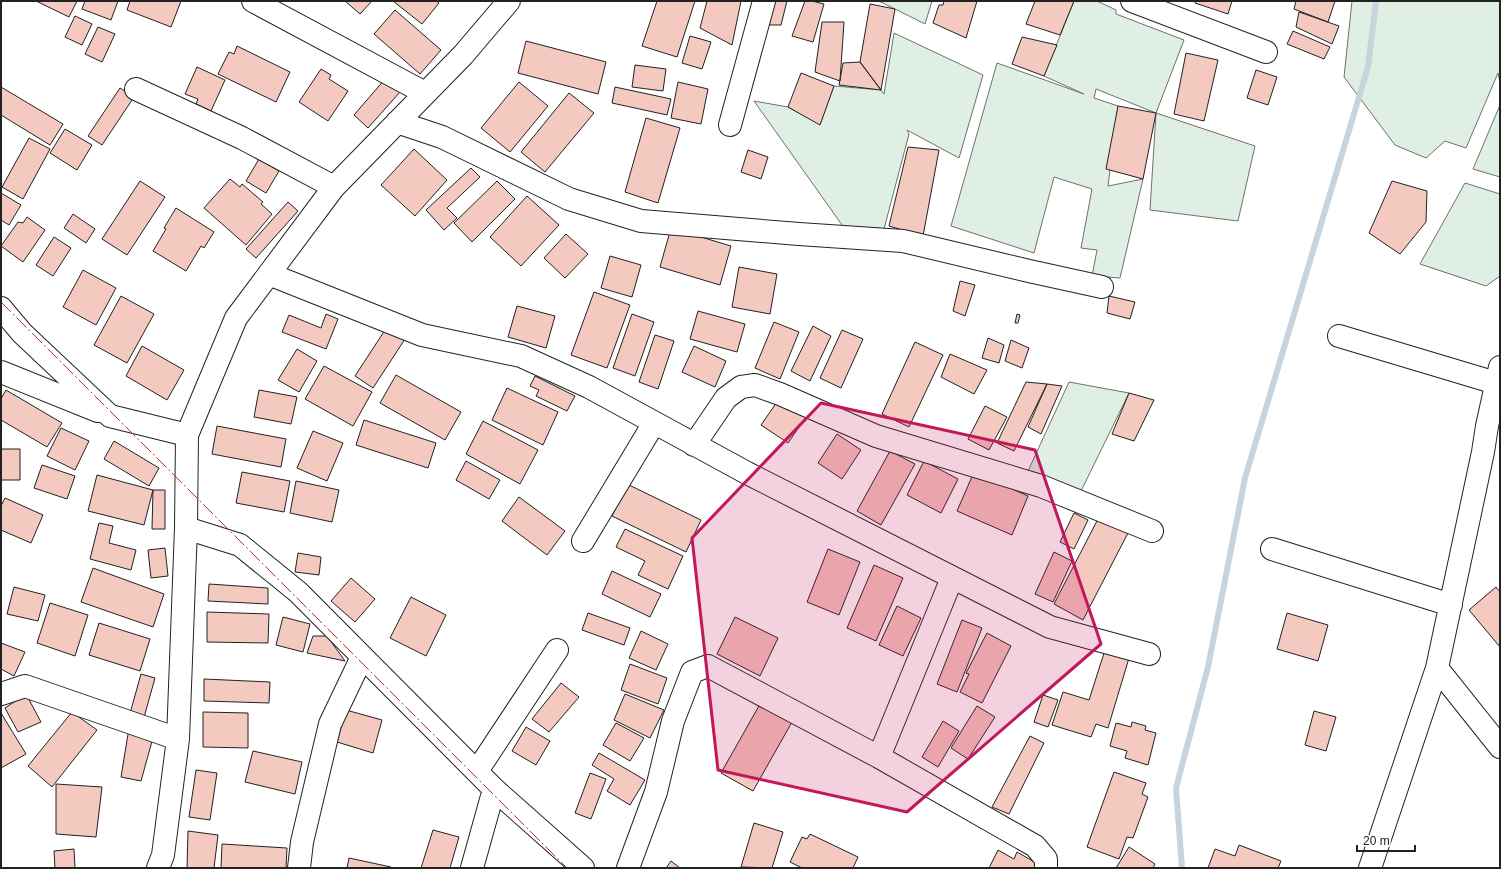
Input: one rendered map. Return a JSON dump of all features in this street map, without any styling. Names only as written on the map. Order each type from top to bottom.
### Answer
[{"type":"street","points":[[253,1],[425,93]]},
{"type":"street","points":[[158,868],[163,855],[178,739],[186,528],[186,435],[236,318],[334,187],[463,55],[509,1]]},
{"type":"street","points":[[730,125],[764,1]]},
{"type":"street","points":[[1132,1],[1266,52]]},
{"type":"street","points":[[136,89],[242,138],[334,187]]},
{"type":"street","points":[[398,122],[442,136],[569,200],[641,221],[903,241],[1029,272],[1102,287]]},
{"type":"street","points":[[269,274],[422,335],[521,356],[589,387],[747,473],[1050,627],[1150,654]]},
{"type":"street","points":[[1,308],[22,333],[110,416]]},
{"type":"street","points":[[1339,336],[1498,375],[1493,431],[1483,452],[1437,668],[1370,868]]},
{"type":"street","points":[[1,372],[110,416],[186,435]]},
{"type":"street","points":[[694,445],[726,398],[741,387],[755,385],[780,394],[876,436],[1041,486],[1152,531]]},
{"type":"street","points":[[583,541],[654,423]]},
{"type":"street","points":[[186,528],[240,545],[298,592],[494,789],[583,868]]},
{"type":"street","points":[[1272,549],[1451,605]]},
{"type":"street","points":[[878,757],[952,578]]},
{"type":"street","points":[[477,771],[557,650]]},
{"type":"street","points":[[299,868],[302,842],[330,724],[362,657]]},
{"type":"street","points":[[628,868],[656,792],[673,721],[692,672],[708,666],[878,757],[1035,846],[1046,859],[1046,868]]},
{"type":"street","points":[[1437,668],[1500,747]]},
{"type":"street","points":[[1,694],[25,686],[178,739]]},
{"type":"street","points":[[472,868],[494,789]]},
{"type":"highlighted area","points":[[821,403],[1035,450],[1101,644],[907,812],[718,770],[692,538]]},
{"type":"green space","points":[[879,1],[932,1],[925,24]]},
{"type":"green space","points":[[1074,1],[1097,1],[1116,10],[1116,14],[1184,40],[1156,113],[1096,89],[1094,98],[1118,106],[1108,186],[1143,179],[1120,278],[1092,276],[1097,250],[1081,248],[1092,189],[1054,177],[1034,253],[951,226],[997,63],[1084,94],[1044,76]]},
{"type":"green space","points":[[1352,1],[1500,1],[1500,83],[1498,73],[1466,148],[1445,141],[1426,158],[1395,145],[1344,77]]},
{"type":"green space","points":[[894,33],[983,75],[959,158],[907,130],[909,134],[884,229],[847,232],[754,101],[788,107],[820,124],[834,86],[881,90],[884,94]]},
{"type":"green space","points":[[1500,105],[1500,177],[1473,169]]},
{"type":"green space","points":[[1156,113],[1255,146],[1238,221],[1150,210]]},
{"type":"green space","points":[[1465,183],[1500,194],[1500,276],[1486,286],[1420,264]]},
{"type":"green space","points":[[1069,382],[1129,393],[1081,491],[1028,471]]},
{"type":"building","points":[[36,1],[77,1],[69,17]]},
{"type":"building","points":[[85,1],[118,1],[111,20],[82,9]]},
{"type":"building","points":[[130,1],[181,1],[171,27],[127,10]]},
{"type":"building","points":[[345,1],[372,1],[360,14]]},
{"type":"building","points":[[393,1],[436,1],[439,3],[422,24]]},
{"type":"building","points":[[657,1],[695,1],[677,57],[642,46]]},
{"type":"building","points":[[707,1],[741,1],[732,45],[700,28]]},
{"type":"building","points":[[768,1],[787,1],[781,25],[766,25]]},
{"type":"building","points":[[805,1],[824,4],[813,42],[792,36]]},
{"type":"building","points":[[944,1],[977,1],[966,38],[933,23],[939,5],[943,5]]},
{"type":"building","points":[[1035,1],[1074,1],[1060,35],[1026,24]]},
{"type":"building","points":[[1196,1],[1232,1],[1228,14],[1195,3]]},
{"type":"building","points":[[1296,1],[1335,1],[1328,22],[1294,9]]},
{"type":"building","points":[[870,4],[895,9],[881,90],[860,62]]},
{"type":"building","points":[[395,10],[441,50],[420,74],[374,34]]},
{"type":"building","points":[[1299,12],[1339,26],[1332,44],[1296,27]]},
{"type":"building","points":[[75,16],[92,24],[82,45],[65,37]]},
{"type":"building","points":[[822,22],[844,22],[840,81],[815,72]]},
{"type":"building","points":[[98,27],[115,34],[102,62],[85,54]]},
{"type":"building","points":[[1293,31],[1330,47],[1324,59],[1287,44]]},
{"type":"building","points":[[690,36],[711,42],[702,69],[682,63]]},
{"type":"building","points":[[1022,37],[1057,45],[1044,76],[1012,64]]},
{"type":"building","points":[[526,41],[606,62],[598,94],[518,73]]},
{"type":"building","points":[[237,46],[290,72],[276,102],[218,74],[229,52],[234,54]]},
{"type":"building","points":[[1186,53],[1218,60],[1204,121],[1174,114]]},
{"type":"building","points":[[860,62],[881,90],[839,85],[843,63]]},
{"type":"building","points":[[635,65],[666,69],[663,91],[632,87]]},
{"type":"building","points":[[197,67],[225,80],[211,111],[196,104],[198,99],[185,94]]},
{"type":"building","points":[[321,69],[331,75],[329,79],[348,91],[328,121],[299,102]]},
{"type":"building","points":[[1256,70],[1277,77],[1268,105],[1247,98]]},
{"type":"building","points":[[801,73],[834,86],[820,125],[788,107]]},
{"type":"building","points":[[385,79],[400,92],[368,128],[354,115]]},
{"type":"building","points":[[519,82],[548,106],[510,152],[481,128]]},
{"type":"building","points":[[678,82],[708,89],[701,124],[671,118]]},
{"type":"building","points":[[1,87],[63,124],[50,145],[1,115]]},
{"type":"building","points":[[615,87],[671,99],[667,115],[612,103]]},
{"type":"building","points":[[120,88],[134,97],[102,145],[88,136]]},
{"type":"building","points":[[569,93],[594,113],[545,172],[521,152]]},
{"type":"building","points":[[1118,106],[1156,113],[1143,179],[1106,169]]},
{"type":"building","points":[[646,118],[680,128],[658,203],[625,192]]},
{"type":"building","points":[[65,129],[92,145],[77,170],[50,153]]},
{"type":"building","points":[[29,138],[50,149],[23,199],[2,187]]},
{"type":"building","points":[[908,147],[939,150],[923,236],[889,226]]},
{"type":"building","points":[[414,149],[447,180],[415,216],[381,185]]},
{"type":"building","points":[[748,150],[768,157],[761,179],[741,172]]},
{"type":"building","points":[[259,159],[279,171],[266,193],[246,181]]},
{"type":"building","points":[[471,168],[480,177],[447,208],[457,218],[444,230],[426,210]]},
{"type":"building","points":[[230,179],[240,187],[242,184],[263,202],[261,204],[272,214],[246,245],[204,208]]},
{"type":"building","points":[[140,181],[165,197],[127,255],[102,239]]},
{"type":"building","points":[[497,181],[515,199],[472,242],[454,223]]},
{"type":"building","points":[[1392,181],[1427,191],[1426,222],[1400,254],[1369,233]]},
{"type":"building","points":[[1,193],[21,205],[9,225],[1,220]]},
{"type":"building","points":[[527,196],[559,225],[521,266],[490,237]]},
{"type":"building","points":[[288,202],[298,211],[256,258],[246,249]]},
{"type":"building","points":[[176,208],[214,232],[204,248],[201,246],[186,271],[153,251]]},
{"type":"building","points":[[73,214],[95,229],[86,243],[64,228]]},
{"type":"building","points":[[27,217],[45,230],[23,262],[1,246],[18,222],[23,223]]},
{"type":"building","points":[[671,228],[731,246],[720,285],[660,267]]},
{"type":"building","points":[[566,234],[588,254],[565,278],[544,258]]},
{"type":"building","points":[[54,237],[71,248],[53,276],[36,265]]},
{"type":"building","points":[[610,256],[641,265],[632,297],[601,288]]},
{"type":"building","points":[[739,267],[777,274],[770,314],[732,307]]},
{"type":"building","points":[[83,270],[116,288],[96,325],[63,307]]},
{"type":"building","points":[[960,281],[975,285],[965,316],[953,311]]},
{"type":"building","points":[[594,292],[630,305],[607,368],[571,355]]},
{"type":"building","points":[[121,296],[154,314],[127,363],[94,345]]},
{"type":"building","points":[[1109,296],[1135,302],[1130,319],[1107,313]]},
{"type":"building","points":[[517,306],[555,316],[546,348],[508,337]]},
{"type":"building","points":[[698,311],[745,324],[737,352],[690,339]]},
{"type":"building","points":[[326,314],[338,319],[326,349],[282,332],[289,315],[321,328]]},
{"type":"building","points":[[632,314],[654,322],[635,376],[613,368]]},
{"type":"building","points":[[1017,314],[1020,315],[1018,323],[1015,323]]},
{"type":"building","points":[[774,322],[799,332],[780,379],[755,368]]},
{"type":"building","points":[[813,326],[831,336],[810,381],[791,371]]},
{"type":"building","points":[[387,327],[405,339],[373,388],[355,376]]},
{"type":"building","points":[[842,330],[863,339],[841,388],[820,378]]},
{"type":"building","points":[[655,335],[674,341],[658,389],[639,382]]},
{"type":"building","points":[[988,338],[1004,345],[999,363],[982,358]]},
{"type":"building","points":[[1011,340],[1029,348],[1022,368],[1005,361]]},
{"type":"building","points":[[915,342],[943,355],[909,427],[882,414]]},
{"type":"building","points":[[142,346],[184,370],[167,400],[126,376]]},
{"type":"building","points":[[694,346],[726,361],[715,387],[682,372]]},
{"type":"building","points":[[297,349],[317,361],[299,392],[278,380]]},
{"type":"building","points":[[950,354],[987,370],[974,394],[941,377]]},
{"type":"building","points":[[324,366],[372,392],[353,426],[305,399]]},
{"type":"building","points":[[396,375],[461,412],[445,440],[380,403]]},
{"type":"building","points":[[535,376],[575,396],[567,411],[536,396],[539,390],[530,386]]},
{"type":"building","points":[[1026,382],[1047,384],[1014,451],[997,443]]},
{"type":"building","points":[[1047,384],[1062,386],[1041,434],[1028,427]]},
{"type":"building","points":[[507,388],[558,412],[543,445],[492,420]]},
{"type":"building","points":[[6,390],[62,423],[47,447],[1,420],[1,399]]},
{"type":"building","points":[[259,390],[297,397],[291,424],[254,417]]},
{"type":"building","points":[[1129,393],[1154,400],[1134,441],[1112,434]]},
{"type":"building","points":[[779,399],[806,417],[788,443],[761,425]]},
{"type":"building","points":[[985,406],[1007,417],[989,450],[968,439]]},
{"type":"building","points":[[364,420],[436,443],[428,468],[356,445]]},
{"type":"building","points":[[483,421],[538,450],[520,484],[466,454]]},
{"type":"building","points":[[217,426],[286,439],[281,467],[212,454]]},
{"type":"building","points":[[61,428],[89,441],[75,470],[47,456]]},
{"type":"building","points":[[313,431],[343,443],[327,481],[297,468]]},
{"type":"building","points":[[837,434],[861,450],[842,479],[818,463]]},
{"type":"building","points":[[114,441],[159,468],[149,486],[104,459]]},
{"type":"building","points":[[1,449],[20,449],[20,480],[1,480]]},
{"type":"building","points":[[890,451],[915,464],[881,525],[857,511]]},
{"type":"building","points":[[466,461],[500,480],[489,499],[456,480]]},
{"type":"building","points":[[924,461],[958,479],[941,513],[907,495]]},
{"type":"building","points":[[42,465],[75,476],[67,499],[34,488]]},
{"type":"building","points":[[242,472],[290,481],[284,512],[236,503]]},
{"type":"building","points":[[974,472],[1028,496],[1012,535],[957,511]]},
{"type":"building","points":[[97,475],[153,490],[144,525],[88,511]]},
{"type":"building","points":[[296,481],[339,490],[332,522],[290,513]]},
{"type":"building","points":[[627,484],[701,520],[686,552],[612,516]]},
{"type":"building","points":[[153,490],[165,490],[165,529],[152,529]]},
{"type":"building","points":[[519,497],[565,531],[547,555],[502,521]]},
{"type":"building","points":[[5,498],[43,515],[31,543],[1,530],[1,506]]},
{"type":"building","points":[[1074,513],[1088,520],[1074,549],[1060,542]]},
{"type":"building","points":[[1099,517],[1128,533],[1083,620],[1054,604]]},
{"type":"building","points":[[99,523],[113,526],[109,543],[136,550],[131,570],[90,559]]},
{"type":"building","points":[[625,529],[683,556],[668,589],[638,575],[645,561],[616,547]]},
{"type":"building","points":[[165,548],[168,576],[151,578],[148,550]]},
{"type":"building","points":[[828,549],[860,562],[839,615],[807,602]]},
{"type":"building","points":[[1054,552],[1072,561],[1053,602],[1035,594]]},
{"type":"building","points":[[298,553],[321,557],[319,575],[295,572]]},
{"type":"building","points":[[874,565],[903,578],[876,641],[847,628]]},
{"type":"building","points":[[93,568],[164,594],[153,627],[81,602]]},
{"type":"building","points":[[612,571],[661,594],[650,617],[602,594]]},
{"type":"building","points":[[351,578],[375,599],[355,622],[331,601]]},
{"type":"building","points":[[209,584],[268,588],[268,604],[208,601]]},
{"type":"building","points":[[14,587],[45,595],[38,621],[7,614]]},
{"type":"building","points":[[1496,587],[1500,592],[1500,647],[1469,610]]},
{"type":"building","points":[[411,597],[446,615],[426,656],[390,638]]},
{"type":"building","points":[[50,603],[88,615],[75,656],[37,643]]},
{"type":"building","points":[[897,606],[921,618],[903,656],[879,645]]},
{"type":"building","points":[[207,612],[269,614],[268,643],[207,642]]},
{"type":"building","points":[[588,613],[630,628],[624,645],[582,630]]},
{"type":"building","points":[[1287,613],[1328,625],[1318,661],[1277,649]]},
{"type":"building","points":[[283,617],[310,624],[303,652],[276,645]]},
{"type":"building","points":[[735,617],[778,638],[760,676],[717,654]]},
{"type":"building","points":[[962,620],[982,628],[957,692],[937,684]]},
{"type":"building","points":[[99,623],[150,639],[140,671],[89,655]]},
{"type":"building","points":[[641,631],[668,644],[656,670],[629,658]]},
{"type":"building","points":[[987,633],[1011,646],[982,703],[960,692],[969,674],[966,673]]},
{"type":"building","points":[[313,636],[327,636],[345,661],[307,653]]},
{"type":"building","points":[[1,643],[25,652],[14,676],[1,669]]},
{"type":"building","points":[[1105,650],[1129,658],[1108,728],[1096,724],[1091,737],[1052,725],[1063,692],[1089,700]]},
{"type":"building","points":[[630,664],[667,678],[658,704],[621,690]]},
{"type":"building","points":[[141,674],[155,678],[143,721],[129,717]]},
{"type":"building","points":[[204,679],[270,682],[269,703],[204,701]]},
{"type":"building","points":[[561,683],[579,697],[549,732],[532,719]]},
{"type":"building","points":[[26,694],[41,722],[18,732],[5,708]]},
{"type":"building","points":[[625,694],[664,710],[650,738],[614,720]]},
{"type":"building","points":[[1043,695],[1058,700],[1048,727],[1034,722]]},
{"type":"building","points":[[760,704],[792,722],[753,791],[721,773]]},
{"type":"building","points":[[977,706],[995,717],[968,759],[951,748]]},
{"type":"building","points":[[346,710],[382,720],[373,753],[337,742]]},
{"type":"building","points":[[1314,711],[1336,717],[1326,751],[1305,745]]},
{"type":"building","points":[[72,712],[97,730],[52,787],[28,766]]},
{"type":"building","points":[[203,712],[248,713],[248,748],[203,747]]},
{"type":"building","points":[[1,713],[26,754],[1,768]]},
{"type":"building","points":[[943,721],[959,731],[938,767],[922,757]]},
{"type":"building","points":[[1132,722],[1146,726],[1145,730],[1156,733],[1148,765],[1125,758],[1127,751],[1110,746],[1116,723],[1131,727]]},
{"type":"building","points":[[616,723],[644,738],[630,761],[603,745]]},
{"type":"building","points":[[526,727],[550,741],[536,765],[512,751]]},
{"type":"building","points":[[129,728],[154,734],[141,781],[121,777]]},
{"type":"building","points":[[1030,736],[1044,743],[1009,814],[992,807]]},
{"type":"building","points":[[253,751],[302,762],[295,794],[245,782]]},
{"type":"building","points":[[599,753],[645,780],[630,805],[607,791],[614,779],[592,765]]},
{"type":"building","points":[[196,770],[217,773],[210,820],[189,817]]},
{"type":"building","points":[[1114,772],[1146,783],[1142,794],[1148,797],[1133,838],[1127,837],[1119,859],[1087,847]]},
{"type":"building","points":[[590,773],[606,779],[591,819],[575,813]]},
{"type":"building","points":[[56,784],[102,787],[96,837],[56,834]]},
{"type":"building","points":[[754,823],[783,832],[772,868],[741,867]]},
{"type":"building","points":[[433,830],[459,837],[450,868],[421,868]]},
{"type":"building","points":[[188,831],[218,835],[214,868],[187,868]]},
{"type":"building","points":[[810,834],[858,857],[853,868],[802,868],[790,862],[802,837],[807,839]]},
{"type":"building","points":[[222,844],[287,848],[286,868],[221,868]]},
{"type":"building","points":[[1239,845],[1281,861],[1278,868],[1208,868],[1215,849],[1235,856]]},
{"type":"building","points":[[1129,847],[1155,864],[1153,868],[1116,868]]},
{"type":"building","points":[[74,849],[75,868],[55,868],[54,851]]},
{"type":"building","points":[[998,850],[1014,859],[1017,852],[1038,864],[1036,868],[989,868]]},
{"type":"building","points":[[349,858],[391,867],[391,868],[347,868]]},
{"type":"building","points":[[671,861],[680,868],[666,868]]},
{"type":"waterway","points":[[1182,868],[1176,788],[1208,667],[1245,478],[1368,67],[1376,1]]},
{"type":"power","points":[[1,302],[567,868]]}]
